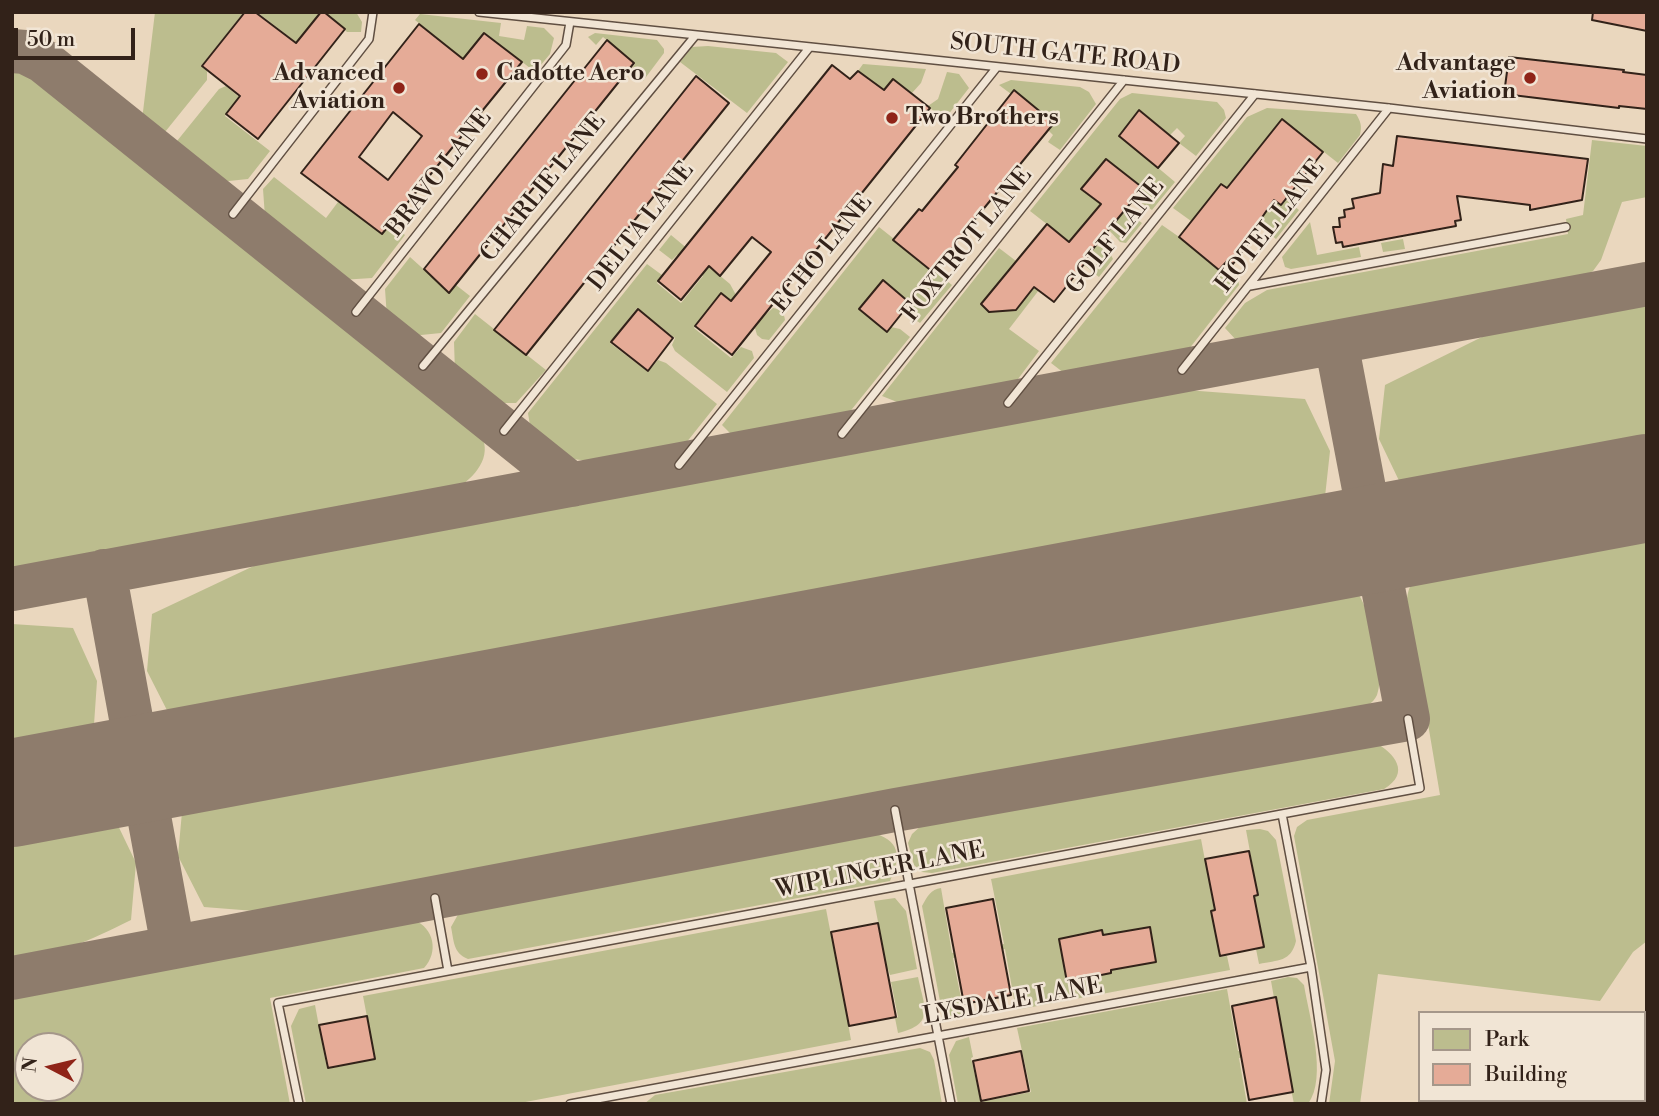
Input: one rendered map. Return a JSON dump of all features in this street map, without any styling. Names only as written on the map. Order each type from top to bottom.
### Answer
[{"type":"lane","points":[[233,214],[369,39],[373,12]]},
{"type":"lane","name":"SOUTH GATE ROAD","points":[[479,12],[1390,108],[1647,139]]},
{"type":"lane","name":"BRAVO LANE","points":[[356,312],[566,45],[570,22]]},
{"type":"lane","name":"CHARLIE LANE","points":[[423,366],[695,36]]},
{"type":"lane","name":"DELTA LANE","points":[[504,431],[809,47]]},
{"type":"lane","name":"ECHO LANE","points":[[679,465],[997,67]]},
{"type":"lane","name":"FOXTROT LANE","points":[[842,434],[1124,80]]},
{"type":"lane","name":"GOLF LANE","points":[[1008,403],[1255,94]]},
{"type":"lane","name":"HOTEL LANE","points":[[1182,370],[1390,108]]},
{"type":"lane","points":[[1249,286],[1566,227]]},
{"type":"lane","name":"WIPLINGER LANE","points":[[299,1104],[278,1003],[1420,788],[1408,719]]},
{"type":"lane","points":[[895,810],[951,1104]]},
{"type":"lane","points":[[1282,814],[1311,967],[1326,1070],[1321,1104]]},
{"type":"lane","points":[[435,898],[448,971]]},
{"type":"lane","name":"LYSDALE LANE","points":[[570,1104],[1311,967]]},
{"type":"lane","points":[[626,1093],[628,1104]]},
{"type":"green space","points":[[155,12],[244,12],[201,66],[207,71],[207,80],[165,132],[159,134],[142,120]]},
{"type":"green space","points":[[257,12],[321,12],[296,42]]},
{"type":"green space","points":[[325,12],[356,12],[362,22],[361,32],[347,32]]},
{"type":"green space","points":[[420,14],[501,23],[499,36],[524,40],[527,26],[544,28],[554,38],[550,54],[535,72],[484,32],[463,59],[415,20]]},
{"type":"green space","points":[[595,33],[657,40],[664,53],[643,81],[631,70],[635,64],[603,37],[596,45],[588,37]]},
{"type":"green space","points":[[708,46],[776,53],[788,62],[747,113],[680,62],[692,47]]},
{"type":"green space","points":[[863,64],[926,69],[921,83],[912,93],[893,79],[884,91],[858,71]]},
{"type":"green space","points":[[27,67],[476,427],[485,451],[475,473],[462,485],[12,569],[12,71]]},
{"type":"green space","points":[[947,72],[959,74],[969,88],[944,120],[928,106],[938,99]]},
{"type":"green space","points":[[1011,80],[1080,87],[1089,92],[1096,104],[1060,150],[1048,142],[1053,135],[1048,130],[1054,123],[1014,91],[1011,94],[999,85]]},
{"type":"green space","points":[[226,86],[239,97],[225,116],[270,151],[248,179],[219,182],[176,148],[177,141],[219,89]]},
{"type":"green space","points":[[1132,93],[1217,102],[1224,110],[1226,118],[1196,156],[1179,143],[1185,136],[1177,128],[1170,135],[1140,110],[1119,135],[1175,182],[1152,210],[1136,196],[1143,188],[1106,160],[1081,188],[1118,217],[1124,211],[1142,223],[1126,243],[1120,242],[1109,230],[1113,224],[1096,210],[1074,236],[1091,251],[1096,246],[1112,256],[1113,259],[1099,277],[1084,265],[1089,257],[1030,211],[1120,99]]},
{"type":"green space","points":[[1267,108],[1356,114],[1361,124],[1360,135],[1338,163],[1282,119],[1240,172],[1280,205],[1285,199],[1299,210],[1276,239],[1258,224],[1262,217],[1191,221],[1173,208],[1247,117]]},
{"type":"green space","points":[[1592,140],[1647,146],[1647,197],[1622,202],[1601,260],[1593,271],[1578,279],[1237,341],[1225,328],[1245,303],[1267,290],[1568,234],[1566,219],[1583,215]]},
{"type":"green space","points":[[274,177],[326,218],[338,202],[390,223],[405,235],[372,278],[341,280],[265,217],[263,189]]},
{"type":"green space","points":[[1310,222],[1317,255],[1359,247],[1361,257],[1291,269],[1285,267],[1282,257]]},
{"type":"green space","points":[[1162,225],[1238,278],[1239,285],[1189,349],[1064,373],[1051,363]]},
{"type":"green space","points":[[879,227],[952,285],[920,323],[908,315],[906,308],[910,302],[882,280],[860,310],[886,331],[891,327],[900,329],[910,337],[848,414],[733,436],[722,425]]},
{"type":"green space","points":[[671,235],[730,284],[736,295],[763,317],[773,308],[781,311],[785,320],[769,340],[762,339],[755,328],[759,323],[721,293],[694,328],[731,358],[741,347],[752,351],[754,358],[727,392],[675,351],[672,345],[675,338],[637,308],[610,343],[648,372],[658,360],[666,363],[717,404],[686,443],[591,461],[572,459],[531,432],[528,413],[647,264],[662,275],[657,283],[681,303],[703,276],[677,255],[672,260],[659,250]]},
{"type":"green space","points":[[1403,239],[1405,249],[1383,252],[1381,243]]},
{"type":"green space","points":[[999,248],[1016,261],[981,304],[990,312],[1015,310],[1034,287],[1039,290],[1009,329],[1039,351],[1015,383],[902,404],[882,396]]},
{"type":"green space","points":[[410,257],[449,292],[456,285],[470,296],[441,333],[411,336],[387,318],[385,289]]},
{"type":"green space","points":[[1647,303],[1647,449],[1412,494],[1403,489],[1379,439],[1385,385],[1490,333]]},
{"type":"green space","points":[[475,314],[546,370],[516,403],[495,403],[455,372],[454,342]]},
{"type":"green space","points":[[1186,390],[1305,399],[1330,451],[1324,506],[1320,511],[174,724],[147,671],[152,614],[260,563]]},
{"type":"green space","points":[[1647,525],[1647,941],[1633,952],[1600,1001],[1378,974],[1360,1104],[1329,1104],[1335,1061],[1294,836],[1297,827],[1307,820],[1440,795],[1407,599],[1413,581],[1439,563]]},
{"type":"green space","points":[[1323,586],[1341,586],[1357,592],[1371,627],[1380,672],[1379,685],[1373,701],[1356,712],[280,913],[204,907],[178,856],[183,801]]},
{"type":"green space","points":[[12,624],[73,628],[97,681],[93,739],[12,754]]},
{"type":"green space","points":[[1374,742],[1394,757],[1397,764],[1397,776],[1384,789],[932,873],[922,872],[914,865],[908,843],[912,834],[922,825]]},
{"type":"green space","points":[[112,813],[136,863],[131,920],[73,946],[12,963],[12,831]]},
{"type":"green space","points":[[1246,830],[1268,831],[1276,840],[1296,941],[1287,956],[1278,961],[1259,964],[1256,949],[1264,947],[1255,902],[1211,911],[1220,957],[1227,956],[1230,970],[1016,1010],[1005,949],[953,958],[965,1018],[949,1018],[942,1012],[922,906],[935,890],[941,888],[952,953],[1004,944],[991,879],[1201,839],[1213,903],[1258,895]]},
{"type":"green space","points":[[876,834],[891,842],[897,853],[896,866],[890,881],[468,959],[459,953],[454,942],[451,927],[460,911]]},
{"type":"green space","points":[[895,898],[906,911],[917,969],[890,975],[888,969],[840,979],[851,1040],[515,1104],[306,1104],[291,1026],[299,1009],[315,1005],[327,1069],[375,1059],[363,996],[826,909],[838,971],[886,963],[874,901]]},
{"type":"green space","points":[[414,920],[430,934],[432,955],[424,968],[270,998],[290,1104],[12,1104],[12,994]]},
{"type":"green space","points":[[918,977],[924,1006],[923,1019],[918,1025],[898,1033],[895,1018],[898,1017],[891,982]]},
{"type":"green space","points":[[1297,978],[1304,985],[1313,1029],[1317,1078],[1308,1104],[1294,1104],[1283,1049],[1239,1058],[1247,1104],[958,1104],[949,1055],[956,1041],[969,1037],[981,1102],[1031,1092],[1017,1028],[1227,989],[1238,1051],[1282,1043],[1271,981]]},
{"type":"green space","points":[[920,1048],[930,1052],[934,1060],[942,1104],[644,1104],[655,1095]]},
{"type":"building","points":[[245,12],[255,12],[296,43],[321,12],[345,29],[258,139],[226,114],[240,96],[202,66]]},
{"type":"building","points":[[1593,12],[1647,12],[1647,31],[1592,20]]},
{"type":"building","points":[[419,24],[463,59],[484,33],[522,62],[382,234],[301,173]],"holes":[[[393,112],[422,136],[388,180],[359,157]]]},
{"type":"building","points":[[607,40],[634,63],[449,293],[424,269]]},
{"type":"building","points":[[1509,57],[1647,75],[1647,109],[1504,94]]},
{"type":"building","points":[[832,65],[850,79],[858,71],[884,90],[893,79],[930,108],[732,355],[695,326],[721,293],[731,301],[771,252],[752,237],[720,276],[709,266],[681,300],[658,281]]},
{"type":"building","points":[[696,76],[729,103],[526,355],[494,330]]},
{"type":"building","points":[[1014,90],[1054,123],[934,273],[893,240],[919,209],[922,211],[958,167],[955,165]]},
{"type":"building","points":[[1139,110],[1179,143],[1158,168],[1119,136]]},
{"type":"building","points":[[1282,119],[1323,152],[1281,205],[1274,200],[1254,229],[1257,232],[1233,264],[1228,260],[1219,270],[1179,237],[1221,184],[1227,188]]},
{"type":"building","points":[[1397,136],[1588,159],[1582,200],[1530,210],[1530,205],[1457,196],[1461,220],[1455,221],[1456,226],[1343,247],[1342,242],[1336,243],[1333,227],[1340,227],[1339,218],[1345,217],[1344,210],[1354,208],[1352,199],[1380,193],[1383,164],[1393,166]]},
{"type":"building","points":[[1106,159],[1143,188],[1087,256],[1089,258],[1054,302],[1034,287],[1016,310],[989,312],[981,304],[1047,224],[1069,242],[1101,204],[1081,189]]},
{"type":"building","points":[[883,280],[910,303],[887,332],[859,309]]},
{"type":"building","points":[[638,309],[673,338],[648,371],[611,342]]},
{"type":"building","points":[[1249,851],[1264,947],[1220,956],[1205,859]]},
{"type":"building","points":[[993,899],[1011,995],[964,1004],[946,908]]},
{"type":"building","points":[[878,923],[896,1017],[849,1026],[831,932]]},
{"type":"building","points":[[1150,927],[1156,962],[1067,982],[1059,939],[1102,930],[1103,935]]},
{"type":"building","points":[[1276,997],[1293,1092],[1249,1100],[1232,1006]]},
{"type":"building","points":[[367,1016],[375,1059],[328,1068],[319,1025]]},
{"type":"building","points":[[1021,1051],[1029,1091],[981,1101],[973,1061]]},
{"type":"taxiway","points":[[12,51],[25,52],[43,61],[572,485]]},
{"type":"taxiway","points":[[12,589],[1647,284]]},
{"type":"taxiway","points":[[12,978],[895,810],[1408,719],[1336,342]]},
{"type":"taxiway","points":[[104,571],[173,947]]},
{"type":"runway","points":[[12,793],[1647,488]]},
{"type":"place","name":"Cadotte Aero","points":[[482,74]]},
{"type":"place","name":"Advantage Aviation","points":[[1530,78]]},
{"type":"place","name":"Advanced Aviation","points":[[399,88]]},
{"type":"place","name":"Two Brothers","points":[[892,118]]}]
